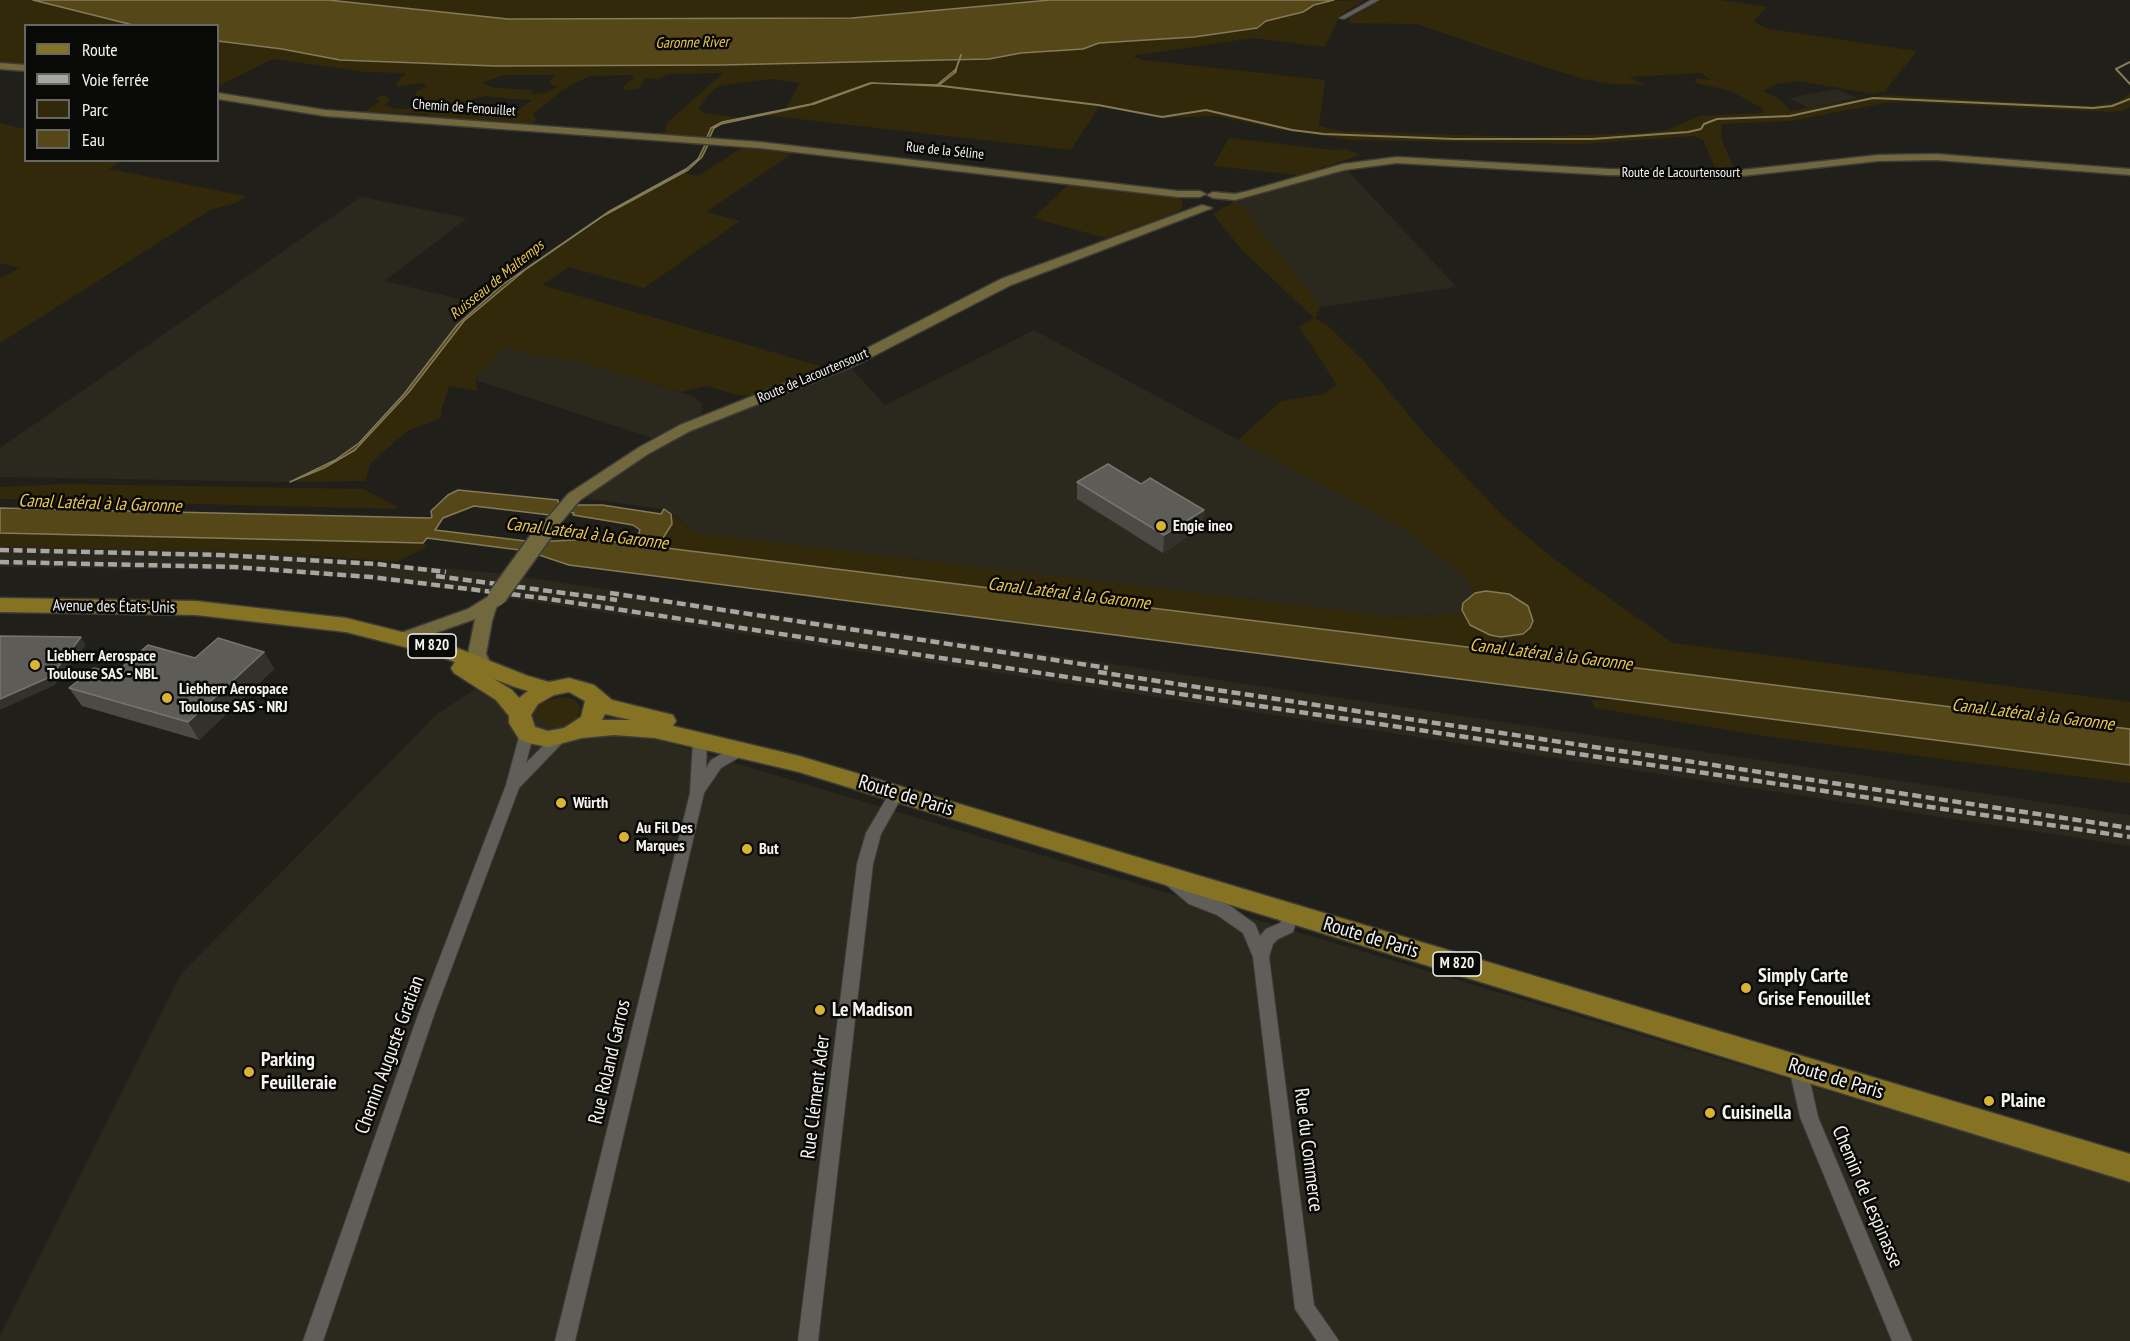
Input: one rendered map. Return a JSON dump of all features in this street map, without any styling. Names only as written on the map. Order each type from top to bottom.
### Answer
[{"type":"main road","points":[[0,66],[24,68]]},
{"type":"main road","name":"Chemin de Fenouillet","points":[[219,96],[325,113],[708,141]]},
{"type":"main road","name":"Rue de la Séline","points":[[708,141],[1178,194],[1192,203]]},
{"type":"main road","name":"Route de Lacourtensourt","points":[[482,664],[477,654],[483,621],[493,602],[546,529],[564,507],[643,451],[685,428],[843,366],[1006,282],[1192,203],[1235,197],[1343,167],[1397,160],[1608,172],[1733,174],[1878,158],[1936,157],[2038,163],[2130,172]]},
{"type":"main road","name":"Route de Lacourtensourt","points":[[1192,203],[1206,208],[1217,199]]},
{"type":"main road","points":[[401,639],[493,602]]},
{"type":"main road","name":"Avenue des États-Unis","points":[[0,605],[165,607],[228,611]]},
{"type":"main road","name":"Route de Paris","points":[[228,611],[346,625],[442,649],[522,682],[549,689],[579,687],[592,694],[605,706],[690,727],[784,760],[2130,1168]]},
{"type":"main road","name":"Route de Paris","points":[[309,622],[463,669],[504,695],[536,737],[614,727],[655,730],[784,760]]},
{"type":"main road","points":[[524,723],[531,699],[549,689]]},
{"type":"main road","points":[[570,734],[594,715],[596,699]]},
{"type":"street","points":[[1342,18],[1376,0]]},
{"type":"street","name":"Chemin Auguste Gratian","points":[[312,1341],[399,1092],[513,785],[524,723]]},
{"type":"street","name":"Chemin Auguste Gratian","points":[[513,785],[570,734]]},
{"type":"street","name":"Rue Roland Garros","points":[[565,1341],[697,793],[700,740]]},
{"type":"street","name":"Rue Roland Garros","points":[[697,793],[716,764],[740,750]]},
{"type":"street","name":"Rue Clément Ader","points":[[808,1341],[865,864],[874,833],[897,793]]},
{"type":"street","name":"Rue du Commerce","points":[[1164,875],[1195,899],[1223,910],[1249,929],[1261,957],[1305,1309],[1329,1341]]},
{"type":"street","points":[[1261,957],[1266,941],[1272,934],[1287,927],[1291,914]]},
{"type":"street","name":"Chemin de Lespinasse","points":[[1798,1068],[1809,1117],[1902,1341]]},
{"type":"shaded area","points":[[1838,89],[1857,98],[1808,108],[1789,98]]},
{"type":"shaded area","points":[[1347,170],[1457,287],[1321,307],[1237,200]]},
{"type":"shaded area","points":[[361,197],[467,218],[385,281],[480,304],[457,325],[404,394],[353,448],[290,482],[0,477],[0,448]]},
{"type":"shaded area","points":[[1034,330],[1405,530],[1466,577],[1477,598],[1456,614],[1398,617],[697,533],[667,510],[584,498],[660,446],[692,430],[850,367],[885,405]]},
{"type":"shaded area","points":[[505,346],[537,356],[575,360],[692,396],[703,404],[701,414],[652,438],[475,380]]},
{"type":"shaded area","points":[[0,546],[276,553],[506,574],[490,594],[350,578],[232,570],[0,567]]},
{"type":"shaded area","points":[[518,576],[2130,815],[2130,846],[502,597]]},
{"type":"shaded area","points":[[479,686],[2130,1182],[2130,1341],[0,1341],[0,1336],[181,974],[437,714]]},
{"type":"green space","points":[[0,0],[33,0],[129,24],[24,24],[24,65],[0,63]]},
{"type":"green space","points":[[328,0],[1050,0],[852,18],[508,19]]},
{"type":"green space","points":[[1365,0],[1340,15],[1325,47],[1252,38],[1133,56],[1142,60],[1325,80],[1319,126],[1340,131],[1522,137],[1640,133],[1667,130],[1700,116],[1763,113],[1763,109],[1731,91],[1695,83],[1696,78],[1710,80],[1701,73],[1629,77],[1645,85],[1611,84],[1584,79],[1417,24],[1347,23],[1351,17],[1382,0],[1721,0],[1767,7],[1754,21],[1770,29],[1917,51],[1885,91],[1874,94],[1798,81],[1777,84],[1763,91],[1780,99],[1790,111],[1884,95],[2091,106],[2118,102],[2130,93],[2130,107],[2123,111],[2108,112],[1906,102],[1884,103],[1791,121],[1722,124],[1721,138],[1733,167],[1715,168],[1703,140],[1693,136],[1580,144],[1351,140],[1278,129],[1217,116],[1168,118],[1100,105],[1071,150],[763,115],[822,102],[872,83],[929,85],[894,82],[870,83],[827,99],[785,110],[800,83],[772,79],[722,85],[714,89],[699,107],[703,113],[742,118],[714,125],[706,139],[664,135],[667,123],[723,73],[667,74],[660,79],[646,78],[638,89],[625,90],[623,86],[634,78],[631,75],[589,76],[564,89],[533,114],[536,120],[532,124],[430,118],[427,114],[364,112],[379,102],[376,98],[384,95],[390,99],[385,106],[397,109],[408,109],[423,101],[425,97],[415,96],[417,91],[427,86],[420,83],[397,87],[397,82],[406,73],[366,72],[273,59],[219,86],[219,41],[282,49],[340,60],[419,64],[720,65],[989,59],[1021,53],[1083,49],[1099,43],[1194,37],[1257,28],[1266,21],[1303,12],[1328,1]],"holes":[[[504,75],[555,75],[549,83],[557,87],[547,92],[530,95],[534,90],[495,88],[481,83]],[[484,96],[532,100],[514,113],[459,114],[467,107],[470,100]]]},
{"type":"green space","points":[[0,123],[24,129],[24,162],[120,162],[109,169],[246,196],[236,203],[210,210],[0,343],[0,278],[20,268],[0,263]]},
{"type":"green space","points":[[1229,138],[1333,150],[1345,149],[1359,156],[1299,175],[1213,166]]},
{"type":"green space","points":[[742,148],[793,153],[706,212],[740,221],[644,288],[569,267],[542,285],[824,367],[758,395],[737,395],[707,386],[680,392],[575,360],[537,356],[505,347],[475,379],[478,391],[449,386],[441,410],[441,418],[407,431],[371,463],[365,481],[295,482],[332,464],[363,443],[409,392],[459,326],[525,270],[615,210],[684,173],[698,176]]},
{"type":"green space","points":[[1070,183],[1162,194],[1176,197],[1182,201],[1183,207],[1175,213],[1106,238],[1033,218]]},
{"type":"green space","points":[[1237,200],[1321,307],[1315,318],[1327,325],[1363,360],[1422,431],[1505,518],[1554,559],[1673,643],[2130,702],[2130,729],[650,546],[655,540],[662,540],[672,524],[669,517],[671,514],[697,533],[1398,617],[1456,614],[1477,598],[1466,577],[1405,530],[1238,440],[1281,401],[1324,394],[1337,385],[1299,327],[1314,318],[1242,250],[1213,214]]},
{"type":"green space","points":[[66,484],[363,489],[398,507],[394,509],[0,499],[0,487]]},
{"type":"green space","points":[[0,533],[370,540],[423,543],[427,547],[396,562],[276,553],[0,546]]},
{"type":"green space","points":[[559,697],[574,699],[581,708],[577,719],[571,725],[547,725],[533,714],[542,703]]},
{"type":"green space","points":[[1591,700],[1615,700],[2130,765],[2130,783],[1771,737],[1595,708]]},
{"type":"water","name":"Garonne River","points":[[33,0],[328,0],[508,19],[852,18],[1050,0],[1334,0],[1314,5],[1303,12],[1266,21],[1257,28],[1194,37],[1099,43],[1083,49],[1021,53],[989,59],[720,65],[495,66],[340,60],[282,49],[219,41],[219,24],[129,24]]},
{"type":"water","points":[[956,69],[956,72],[938,86],[876,83],[937,85]]},
{"type":"water","points":[[872,83],[814,104],[721,124],[714,128],[709,139],[706,139],[711,128],[722,122],[811,104]]},
{"type":"water","points":[[706,143],[709,143],[702,157],[688,170],[605,215],[525,270],[464,321],[409,392],[355,450],[324,468],[290,482],[335,460],[359,443],[404,394],[457,325],[502,285],[608,212],[686,169],[698,159]]},
{"type":"water","points":[[458,490],[558,500],[559,505],[602,505],[661,514],[664,509],[671,514],[672,524],[661,541],[655,540],[650,546],[2130,729],[2130,765],[569,565],[527,551],[427,538],[423,543],[0,533],[0,508],[430,518],[432,517],[431,511],[448,495]],"holes":[[[474,506],[550,515],[554,510],[633,525],[640,530],[637,538],[646,539],[642,545],[593,539],[534,542],[435,530],[443,518]]]},
{"type":"water","points":[[1486,591],[1509,594],[1528,606],[1533,621],[1530,628],[1523,634],[1501,637],[1490,635],[1470,625],[1462,610],[1463,603],[1475,593]]},
{"type":"building","points":[[1108,464],[1141,484],[1150,478],[1204,510],[1164,535],[1077,482]]},
{"type":"building","name":"Liebherr Aerospace Toulouse SAS - NBL","points":[[0,636],[81,637],[50,677],[0,699]]},
{"type":"building","points":[[218,638],[264,652],[188,722],[69,688],[94,668],[115,673],[148,645],[195,658]]},
{"type":"waterway","name":"Ruisseau de Maltemps","points":[[955,72],[961,55]]},
{"type":"waterway","points":[[2130,62],[2116,69],[2130,84]]},
{"type":"waterway","points":[[934,85],[1098,105],[1162,117],[1206,110],[1292,130],[1324,134],[1454,139],[1592,139],[1688,132],[1701,129],[1704,124],[1717,119],[1790,116],[1873,98],[2093,108],[2112,106],[2130,99]]},
{"type":"railway","points":[[0,550],[220,555],[377,564],[446,572]]},
{"type":"railway","points":[[0,562],[234,567],[371,577],[542,598],[2130,837]]},
{"type":"railway","points":[[436,576],[617,600]]},
{"type":"railway","points":[[610,593],[1108,668]]},
{"type":"railway","points":[[1098,672],[2130,828]]},
{"type":"place","name":"Engie ineo","points":[[1161,526]]},
{"type":"place","name":"Liebherr Aerospace Toulouse SAS - NBL","points":[[35,665]]},
{"type":"place","name":"Liebherr Aerospace Toulouse SAS - NRJ","points":[[167,698]]},
{"type":"place","name":"Würth","points":[[561,803]]},
{"type":"place","name":"Au Fil Des Marques","points":[[624,837]]},
{"type":"place","name":"But","points":[[747,849]]},
{"type":"place","name":"Simply Carte Grise Fenouillet","points":[[1746,988]]},
{"type":"place","name":"Le Madison","points":[[820,1010]]},
{"type":"place","name":"Parking Feuilleraie","points":[[249,1072]]},
{"type":"place","name":"Plaine","points":[[1989,1101]]},
{"type":"place","name":"Cuisinella","points":[[1710,1113]]},
{"type":"water label","name":"Canal Latéral à la Garonne","points":[[100,504]]},
{"type":"water label","name":"Canal Latéral à la Garonne","points":[[587,534]]},
{"type":"water label","name":"Canal Latéral à la Garonne","points":[[1069,594]]},
{"type":"water label","name":"Canal Latéral à la Garonne","points":[[1551,655]]},
{"type":"water label","name":"Canal Latéral à la Garonne","points":[[2033,715]]}]
